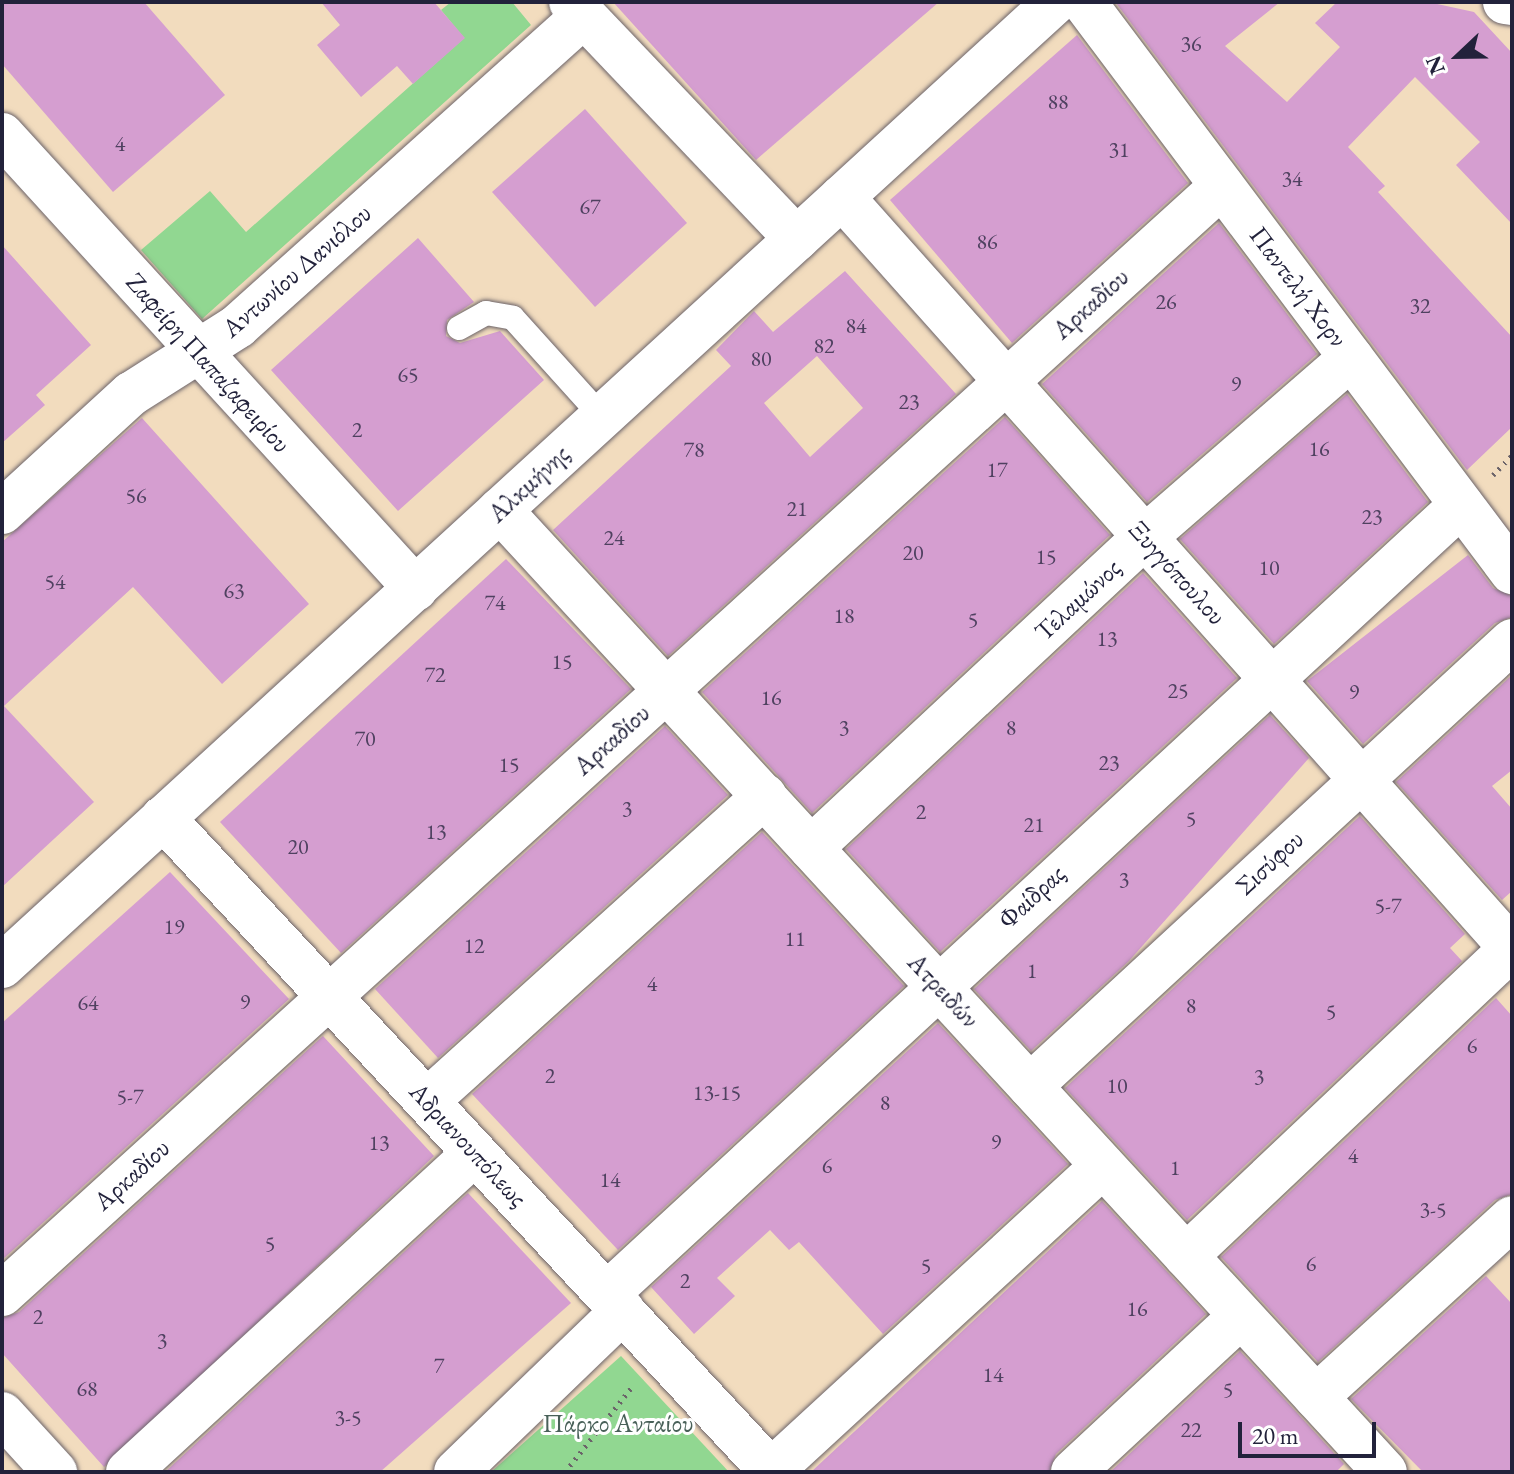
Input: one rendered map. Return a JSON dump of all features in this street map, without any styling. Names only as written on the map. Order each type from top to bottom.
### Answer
[{"type":"street","name":"Αλκμήνης","points":[[2,966],[1055,2]]},
{"type":"street","name":"Παντελή Χορν","points":[[1084,2],[1512,572]]},
{"type":"street","points":[[1505,2],[1512,3]]},
{"type":"street","points":[[577,9],[797,239]]},
{"type":"street","name":"Αντωνίου Δανιόλου","points":[[2,512],[131,394],[199,355],[577,9]]},
{"type":"street","name":"Ζαφείρη Παπαζαφειρίου","points":[[2,135],[199,355],[416,589]]},
{"type":"street","name":"Αρκαδίου","points":[[2,1294],[1222,186]]},
{"type":"street","name":"Ξυγγόπουλου","points":[[842,197],[1512,949]]},
{"type":"street","name":"Τελαμώνος","points":[[811,848],[1145,537],[1351,358]]},
{"type":"street","name":"Φαίδρας","points":[[456,1472],[615,1303],[937,985],[1269,677],[1461,505]]},
{"type":"street","name":"Ατρειδών","points":[[500,510],[1316,1397],[1369,1467]]},
{"type":"street","name":"Σισύφου","points":[[1030,1086],[1512,641]]},
{"type":"street","points":[[427,1101],[764,796]]},
{"type":"street","name":"Αδριανουπόλεως","points":[[163,818],[771,1472]]},
{"type":"street","points":[[1186,1256],[1512,949]]},
{"type":"street","points":[[128,1472],[475,1153]]},
{"type":"street","points":[[771,1472],[1103,1166]]},
{"type":"street","points":[[1316,1397],[1512,1218]]},
{"type":"street","points":[[1073,1472],[1241,1316]]},
{"type":"street","points":[[2,1414],[55,1472]]},
{"type":"lane","points":[[459,328],[486,313],[513,318],[602,417]]},
{"type":"path","points":[[1493,475],[1512,455]]},
{"type":"path","points":[[565,1472],[663,1355]]},
{"type":"green space","points":[[451,2],[512,2],[531,25],[202,319],[141,250],[210,191],[246,232],[464,38],[441,10]]},
{"type":"green space","name":"Πάρκο Ανταίου","points":[[621,1356],[729,1472],[491,1472]]},
{"type":"building","points":[[2,2],[144,2],[225,95],[113,192],[2,64]]},
{"type":"building","points":[[321,2],[434,2],[465,38],[413,84],[397,66],[361,97],[317,45],[340,25]]},
{"type":"building","points":[[613,2],[939,2],[756,160]]},
{"type":"building","points":[[1280,2],[1225,46],[1287,102],[1340,47],[1315,23],[1337,2],[1428,2],[1474,12],[1512,53],[1512,224],[1456,165],[1480,142],[1415,77],[1348,147],[1385,186],[1378,192],[1512,337],[1512,427],[1467,470],[1116,3]]},
{"type":"building","points":[[1077,35],[1188,183],[1012,343],[890,200]]},
{"type":"building","points":[[585,109],[687,223],[595,307],[492,192]]},
{"type":"building","points":[[1219,223],[1317,354],[1147,502],[1042,384]]},
{"type":"building","points":[[418,238],[474,302],[447,320],[446,336],[460,343],[500,331],[544,380],[398,511],[271,370]]},
{"type":"building","points":[[2,245],[91,345],[36,395],[45,405],[2,443]]},
{"type":"building","points":[[845,271],[956,394],[668,656],[553,530],[731,366],[716,350],[754,311],[773,332]],"holes":[[[817,356],[863,408],[810,457],[764,403]]]},
{"type":"building","points":[[1347,394],[1428,502],[1274,644],[1180,539]]},
{"type":"building","points":[[1005,417],[1110,535],[812,813],[702,692]]},
{"type":"building","points":[[142,418],[309,604],[222,684],[133,587],[4,706],[94,802],[2,887],[2,542]]},
{"type":"building","points":[[1468,555],[1493,588],[1512,596],[1512,617],[1495,623],[1363,744],[1307,681]]},
{"type":"building","points":[[506,559],[631,689],[341,953],[220,822]]},
{"type":"building","points":[[1143,573],[1237,678],[940,952],[846,849]]},
{"type":"building","points":[[1512,675],[1512,770],[1492,786],[1512,809],[1512,891],[1502,900],[1396,782]]},
{"type":"building","points":[[1270,715],[1309,758],[1129,961],[1031,1051],[974,989]]},
{"type":"building","points":[[665,726],[728,795],[438,1058],[375,989]]},
{"type":"building","points":[[1360,816],[1465,934],[1450,948],[1462,961],[1187,1220],[1065,1088]]},
{"type":"building","points":[[762,832],[904,986],[618,1250],[472,1094]]},
{"type":"building","points":[[170,872],[289,999],[2,1260],[2,1023]]},
{"type":"building","points":[[1496,998],[1512,1016],[1512,1194],[1495,1200],[1318,1362],[1221,1257]]},
{"type":"building","points":[[938,1023],[1068,1164],[883,1334],[799,1242],[789,1250],[770,1230],[717,1278],[735,1296],[694,1334],[651,1287]]},
{"type":"building","points":[[323,1036],[434,1156],[104,1467],[2,1353],[2,1318],[19,1312]]},
{"type":"building","points":[[468,1193],[571,1303],[380,1472],[165,1472]]},
{"type":"building","points":[[1102,1201],[1206,1314],[1056,1454],[1049,1472],[811,1472]]},
{"type":"building","points":[[1486,1276],[1512,1304],[1512,1472],[1423,1472],[1351,1399]]},
{"type":"building","points":[[1240,1351],[1344,1464],[1336,1472],[1110,1472]]}]
